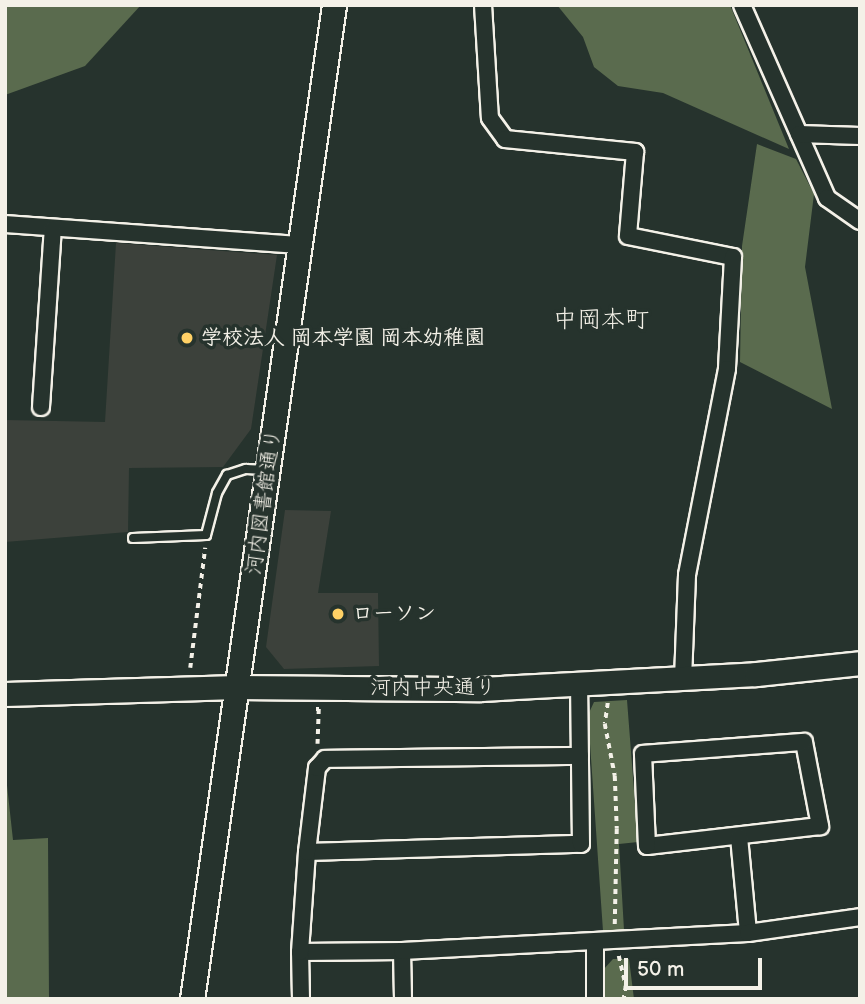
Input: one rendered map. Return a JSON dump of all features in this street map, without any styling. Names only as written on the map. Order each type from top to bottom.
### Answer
[{"type":"street","name":"河内図書館通り","points":[[192,999],[334,5]]},
{"type":"street","points":[[483,5],[490,118],[505,139],[635,152],[628,236],[733,257],[727,369],[687,575],[683,678]]},
{"type":"street","points":[[742,5],[827,198],[860,220]]},
{"type":"street","points":[[799,134],[860,136]]},
{"type":"street","points":[[5,224],[301,245]]},
{"type":"street","points":[[41,407],[53,228]]},
{"type":"street","name":"河内中央通り","points":[[5,695],[237,687],[468,689],[579,685],[860,663]]},
{"type":"street","points":[[307,852],[581,844],[579,685]]},
{"type":"street","points":[[804,742],[820,826],[739,837],[647,846],[643,754],[804,742]]},
{"type":"street","points":[[301,999],[300,952],[307,852],[317,768],[324,759],[580,756]]},
{"type":"street","points":[[739,837],[748,933]]},
{"type":"street","points":[[300,952],[402,951],[748,933],[860,917]]},
{"type":"street","points":[[595,942],[595,999]]},
{"type":"street","points":[[402,951],[403,999]]},
{"type":"lane","points":[[134,538],[206,535],[217,493],[227,475],[246,469],[269,470]]},
{"type":"path","points":[[188,688],[206,535]]},
{"type":"path","points":[[611,682],[605,724],[608,752],[615,776],[615,940],[626,986],[624,999]]},
{"type":"path","points":[[309,709],[319,709],[317,755],[322,762]]},
{"type":"shaded area","name":"学校法人 岡本学園 岡本幼稚園","points":[[116,243],[277,255],[251,429],[223,467],[129,468],[128,532],[5,542],[5,420],[105,422]]},
{"type":"shaded area","points":[[285,510],[331,511],[318,593],[378,593],[379,666],[284,669],[266,647]]},
{"type":"green space","points":[[5,5],[141,5],[85,66],[5,95]]},
{"type":"green space","points":[[557,5],[730,5],[789,149],[663,93],[618,86],[594,67],[583,37]]},
{"type":"green space","points":[[757,144],[796,159],[814,194],[805,267],[832,409],[740,362],[742,246]]},
{"type":"green space","points":[[627,700],[638,842],[619,844],[624,930],[603,931],[588,715],[594,702]]},
{"type":"green space","points":[[5,767],[13,840],[48,838],[49,999],[5,999]]},
{"type":"green space","points":[[613,959],[629,959],[634,999],[603,999],[603,970]]},
{"type":"place","name":"学校法人 岡本学園 岡本幼稚園","points":[[187,338]]},
{"type":"place","name":"ローソン","points":[[338,614]]},
{"type":"district","name":"中岡本町","points":[[601,320]]}]
